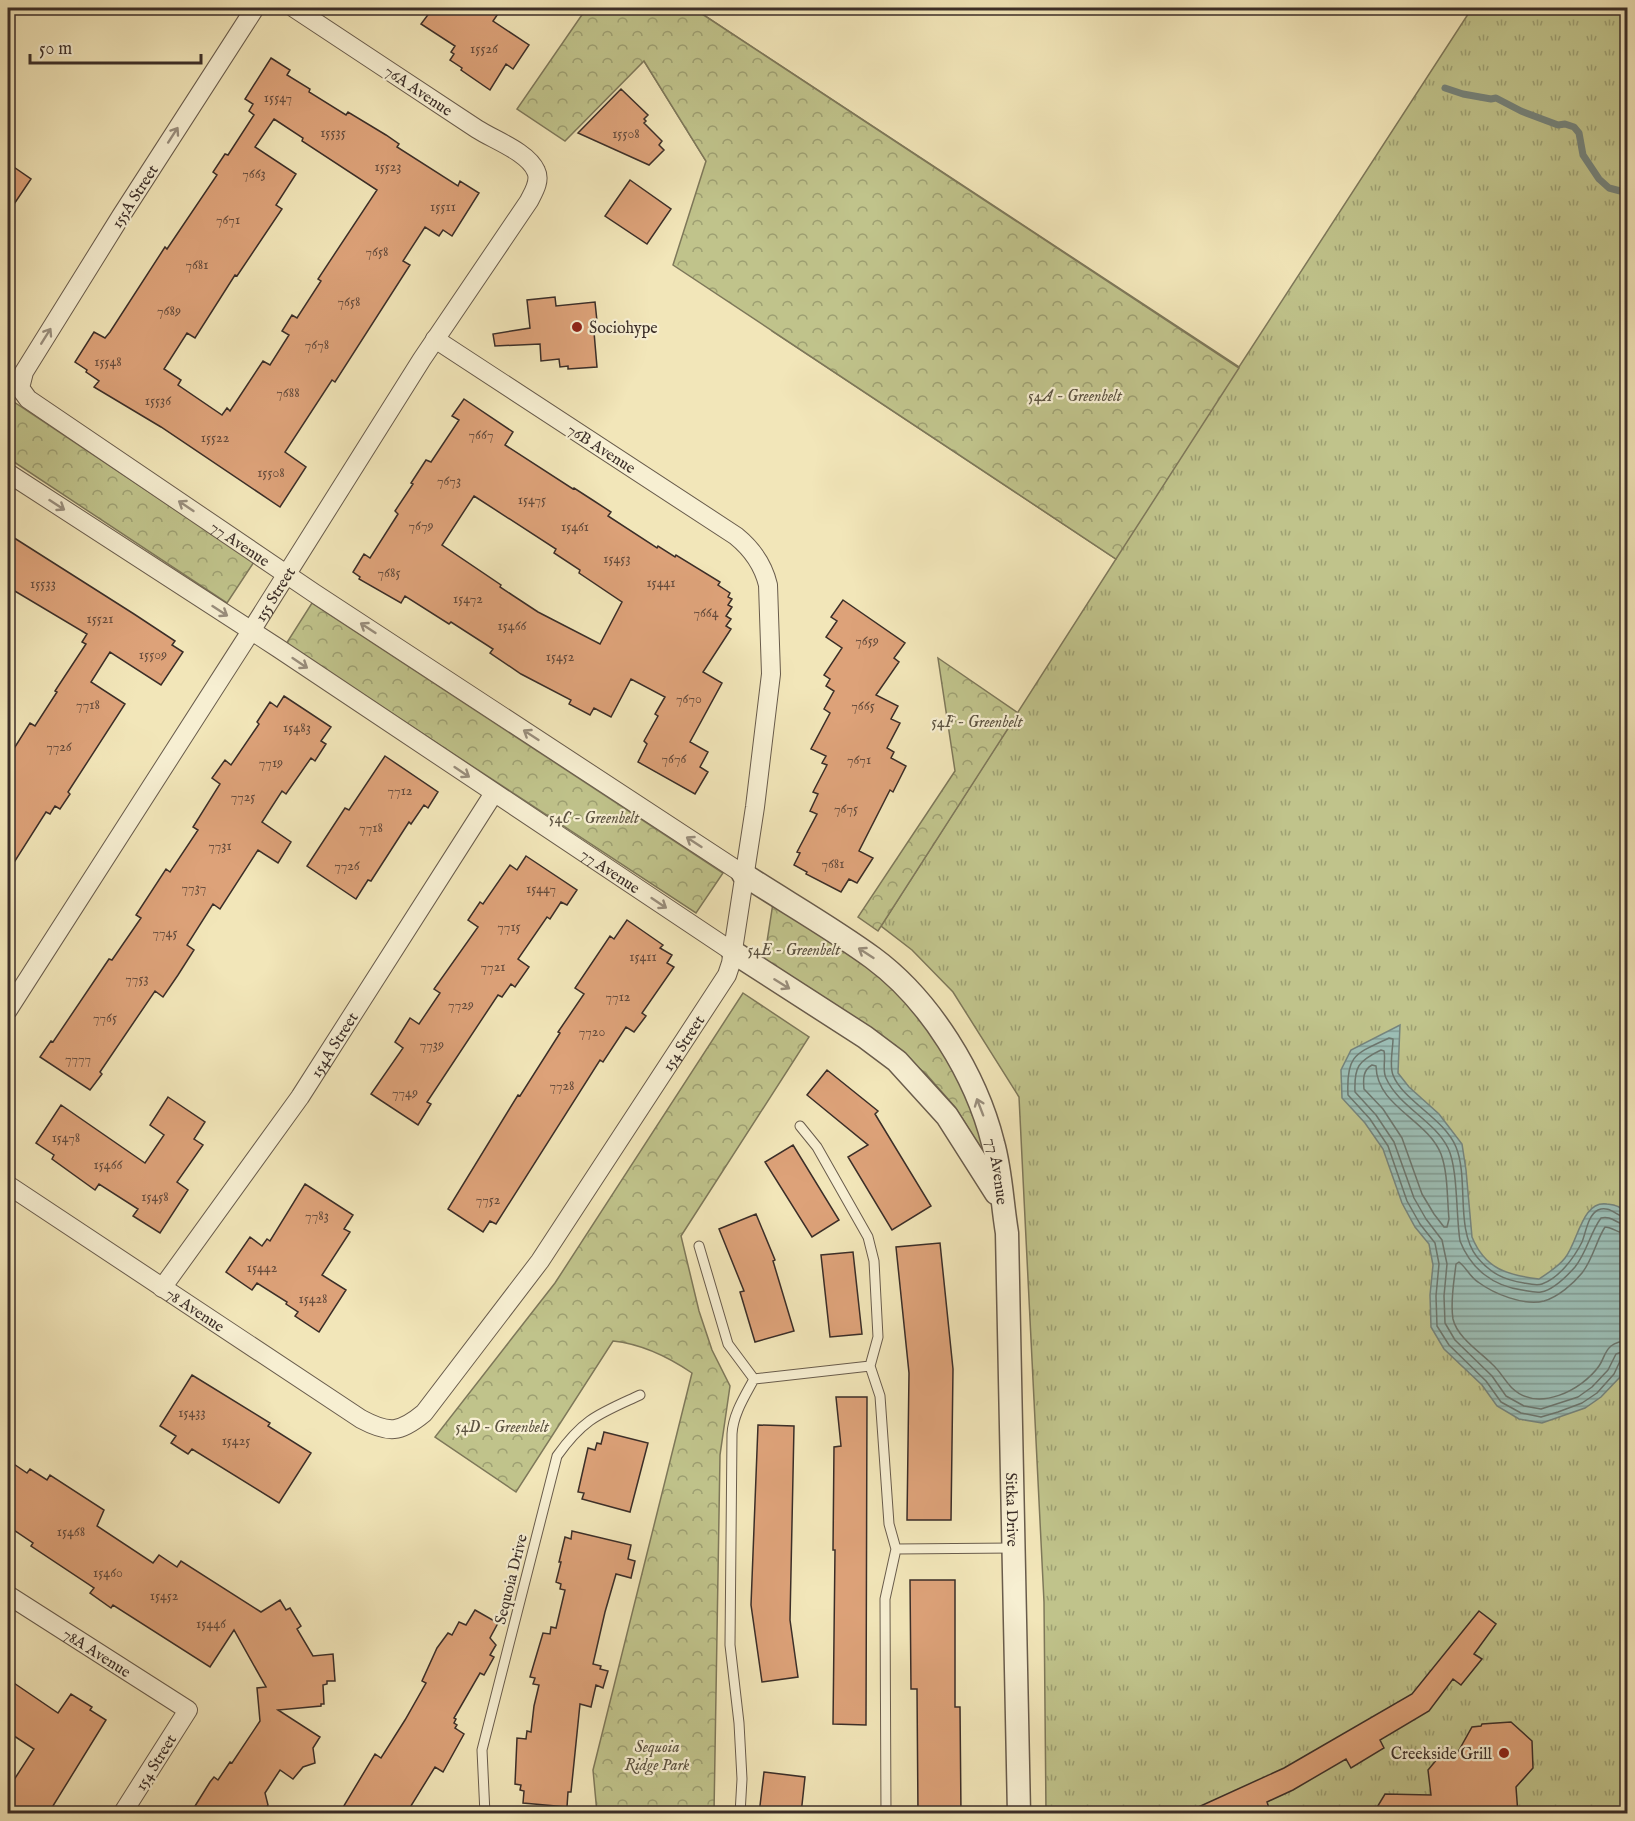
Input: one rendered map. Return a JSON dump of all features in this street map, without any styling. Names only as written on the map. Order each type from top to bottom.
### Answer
[{"type":"street","name":"155A Street","points":[[20,388],[24,372],[54,323],[255,8]]},
{"type":"street","name":"76A Avenue","points":[[294,8],[482,132],[524,157],[532,164],[538,177]]},
{"type":"street","name":"155 Street","points":[[8,1010],[435,339],[529,201],[538,177]]},
{"type":"street","name":"76B Avenue","points":[[435,339],[736,536],[750,548],[761,566]]},
{"type":"street","name":"77 Avenue","points":[[20,388],[28,399],[287,574],[874,959],[906,987],[932,1018],[968,1076],[993,1143],[1003,1205]]},
{"type":"street","name":"77 Avenue","points":[[8,473],[251,631],[733,952],[865,1036],[897,1061],[947,1116],[1003,1205]]},
{"type":"street","name":"154 Street","points":[[387,1430],[403,1428],[424,1413],[526,1281],[728,975],[755,807],[771,674],[768,585],[761,566]]},
{"type":"street","name":"154A Street","points":[[162,1288],[300,1097],[494,794]]},
{"type":"street","name":"78 Avenue","points":[[8,1185],[361,1419],[387,1430]]},
{"type":"street","name":"Sitka Drive","points":[[1003,1205],[1007,1233],[1019,1814]]},
{"type":"street","name":"78A Avenue","points":[[8,1596],[188,1710]]},
{"type":"street","name":"154 Street","points":[[122,1814],[188,1710]]},
{"type":"lane","points":[[800,1126],[817,1147],[868,1237],[874,1260],[878,1337],[870,1366],[880,1396],[889,1524],[896,1549],[885,1599],[886,1814]]},
{"type":"lane","points":[[699,1246],[728,1344],[754,1378]]},
{"type":"lane","points":[[754,1378],[870,1366]]},
{"type":"lane","points":[[740,1814],[742,1779],[739,1723],[730,1645],[732,1424],[754,1378]]},
{"type":"lane","name":"Sequoia Drive","points":[[484,1814],[482,1750],[557,1456],[572,1434],[590,1419],[640,1395]]},
{"type":"lane","points":[[896,1549],[1013,1548]]},
{"type":"green space","name":"54A - Greenbelt","points":[[584,8],[693,8],[1239,368],[1116,559],[673,265],[706,161],[644,61],[565,141],[517,109],[586,9]]},
{"type":"green space","points":[[693,8],[1239,367],[1472,8],[1627,8],[1627,1813],[1046,1813],[1044,1602],[1019,1097],[953,992],[912,950],[881,926],[1116,559],[772,331],[706,161],[644,61]]},
{"type":"green space","points":[[8,398],[254,562],[227,603],[8,458]]},
{"type":"green space","name":"54C - Greenbelt","points":[[312,603],[723,873],[696,913],[286,644]]},
{"type":"green space","name":"54F - Greenbelt","points":[[938,658],[1018,713],[878,931],[858,917],[955,771]]},
{"type":"green space","name":"54E - Greenbelt","points":[[773,903],[870,967],[905,1000],[926,1025],[961,1077],[984,1149],[981,1148],[955,1107],[927,1075],[894,1046],[764,961]]},
{"type":"green space","points":[[743,993],[809,1037],[681,1236],[699,1311],[712,1350],[730,1386],[720,1455],[714,1813],[597,1813],[593,1770],[692,1373],[654,1352],[613,1341],[516,1492],[435,1437],[555,1283]]},
{"type":"water","points":[[1400,1025],[1398,1073],[1409,1087],[1439,1114],[1462,1144],[1472,1237],[1477,1248],[1490,1263],[1507,1272],[1539,1279],[1565,1258],[1586,1215],[1592,1208],[1610,1204],[1627,1214],[1627,1357],[1620,1377],[1601,1397],[1585,1408],[1542,1423],[1519,1419],[1497,1406],[1482,1385],[1444,1349],[1431,1327],[1430,1295],[1433,1265],[1429,1244],[1415,1227],[1402,1203],[1383,1149],[1365,1123],[1342,1098],[1341,1070],[1351,1050]]},
{"type":"building","points":[[433,8],[502,8],[493,21],[529,45],[513,69],[506,64],[490,90],[450,60],[455,46],[421,24]]},
{"type":"building","points":[[271,58],[290,70],[287,75],[310,89],[309,92],[346,115],[348,112],[386,135],[399,144],[397,147],[458,186],[460,181],[479,193],[452,236],[443,230],[439,236],[425,227],[403,261],[410,265],[335,382],[332,380],[285,452],[306,467],[280,507],[161,427],[94,387],[99,381],[75,362],[94,332],[105,338],[110,332],[165,247],[167,249],[217,175],[213,172],[225,154],[228,155],[254,115],[249,111],[253,104],[245,99]],"holes":[[[274,119],[303,138],[302,141],[377,190],[318,279],[321,281],[297,318],[292,315],[282,331],[289,335],[270,365],[263,361],[230,411],[227,408],[222,415],[178,385],[181,380],[164,369],[187,333],[195,338],[235,275],[237,276],[282,209],[276,205],[296,174],[255,147]]]},
{"type":"building","points":[[621,89],[648,115],[644,123],[662,141],[659,145],[664,150],[649,165],[578,133]]},
{"type":"building","points":[[8,163],[31,179],[8,213]]},
{"type":"building","points":[[630,180],[671,209],[647,244],[605,216]]},
{"type":"building","points":[[555,297],[556,306],[595,302],[598,331],[594,332],[597,367],[568,369],[568,366],[560,367],[559,359],[541,361],[540,344],[495,346],[493,334],[530,328],[527,300]]},
{"type":"building","points":[[464,399],[513,432],[505,445],[611,512],[608,516],[657,548],[658,546],[675,557],[676,555],[720,582],[718,585],[730,593],[728,597],[732,599],[728,605],[732,607],[726,616],[731,619],[726,626],[731,629],[703,672],[722,683],[690,742],[708,752],[700,767],[708,772],[695,794],[638,762],[647,744],[644,741],[658,716],[655,714],[665,697],[631,679],[611,717],[594,708],[590,715],[569,704],[571,700],[521,674],[490,653],[493,649],[451,622],[449,624],[405,596],[401,603],[359,579],[360,577],[353,572],[364,554],[370,558],[398,514],[395,511],[413,484],[411,483],[426,460],[431,462],[459,420],[452,416]],"holes":[[[474,496],[556,549],[554,553],[622,602],[600,644],[538,612],[442,545]]]},
{"type":"building","points":[[8,534],[175,641],[172,645],[183,652],[161,685],[110,652],[91,682],[125,704],[68,792],[70,794],[60,809],[55,806],[50,814],[46,812],[8,872],[8,758],[30,723],[35,726],[57,692],[55,691],[86,644],[82,642],[87,634],[8,587]]},
{"type":"building","points":[[843,600],[905,643],[894,658],[899,662],[876,695],[898,706],[891,719],[900,723],[887,748],[894,752],[891,758],[906,766],[893,792],[890,790],[859,851],[873,858],[857,883],[849,879],[841,892],[806,874],[807,872],[794,865],[800,853],[797,852],[817,814],[810,811],[818,794],[813,792],[827,765],[822,763],[826,756],[811,749],[830,713],[824,709],[834,691],[826,686],[830,679],[824,675],[842,648],[826,637],[837,621],[831,617]]},
{"type":"building","points":[[284,696],[331,727],[321,741],[326,744],[315,761],[311,758],[286,794],[282,791],[262,822],[291,842],[278,863],[258,850],[220,909],[213,904],[187,945],[194,950],[178,975],[163,997],[155,991],[90,1090],[40,1057],[141,918],[136,915],[166,869],[170,872],[198,830],[193,827],[220,784],[212,778],[225,760],[231,765],[259,724],[257,722],[270,702],[277,707]]},
{"type":"building","points":[[385,756],[438,792],[428,808],[424,805],[411,824],[409,822],[371,881],[368,880],[356,899],[307,866],[345,808],[349,810]]},
{"type":"building","points":[[526,856],[577,890],[567,905],[561,902],[550,919],[547,917],[518,959],[529,967],[515,987],[511,984],[502,997],[498,995],[427,1102],[431,1104],[418,1125],[371,1094],[403,1048],[395,1042],[410,1018],[419,1024],[440,993],[434,989],[478,927],[468,920],[480,902],[483,904],[510,865],[517,870]]},
{"type":"building","points":[[627,920],[663,945],[660,948],[672,955],[667,963],[674,967],[642,1013],[646,1016],[634,1032],[626,1027],[603,1062],[600,1060],[496,1224],[490,1221],[483,1232],[448,1209],[584,994],[575,988],[610,936],[614,939]]},
{"type":"building","points":[[827,1070],[878,1111],[875,1114],[931,1206],[892,1230],[848,1157],[868,1145],[807,1095]]},
{"type":"building","points":[[168,1097],[205,1122],[194,1139],[203,1145],[177,1182],[188,1190],[160,1233],[133,1216],[138,1209],[99,1184],[95,1190],[52,1159],[54,1155],[36,1143],[61,1105],[145,1163],[164,1135],[150,1125]]},
{"type":"building","points":[[793,1145],[839,1220],[812,1237],[765,1162]]},
{"type":"building","points":[[305,1184],[353,1215],[344,1229],[350,1232],[322,1275],[346,1290],[319,1332],[295,1316],[298,1312],[286,1304],[287,1302],[257,1283],[252,1290],[226,1272],[250,1237],[262,1246],[267,1239],[270,1241]]},
{"type":"building","points":[[756,1214],[775,1260],[773,1261],[794,1331],[755,1342],[740,1292],[744,1291],[719,1229]]},
{"type":"building","points":[[940,1243],[953,1369],[951,1520],[907,1520],[909,1373],[896,1247]]},
{"type":"building","points":[[853,1252],[862,1334],[830,1337],[821,1255]]},
{"type":"building","points":[[192,1375],[270,1423],[268,1426],[311,1453],[279,1503],[192,1449],[188,1454],[171,1443],[176,1436],[160,1426]]},
{"type":"building","points":[[836,1397],[867,1397],[866,1725],[833,1724],[834,1447],[841,1446]]},
{"type":"building","points":[[758,1425],[794,1426],[790,1620],[798,1677],[762,1682],[751,1605]]},
{"type":"building","points":[[604,1432],[648,1443],[630,1512],[582,1499],[584,1493],[578,1492],[588,1448],[595,1450],[597,1443],[601,1444]]},
{"type":"building","points":[[8,1460],[27,1473],[30,1469],[47,1480],[50,1475],[104,1510],[97,1526],[153,1563],[159,1555],[177,1567],[181,1561],[261,1612],[280,1600],[286,1610],[290,1608],[301,1626],[297,1629],[313,1656],[333,1654],[335,1681],[327,1681],[327,1684],[323,1685],[324,1704],[278,1710],[320,1737],[313,1748],[315,1763],[303,1767],[293,1779],[280,1770],[265,1793],[268,1805],[263,1812],[190,1814],[210,1782],[214,1777],[218,1780],[230,1762],[232,1763],[260,1721],[257,1688],[266,1687],[234,1630],[210,1667],[113,1605],[111,1608],[90,1593],[94,1588],[31,1546],[33,1543],[8,1526]]},
{"type":"building","points":[[572,1531],[631,1545],[628,1559],[635,1561],[631,1578],[616,1574],[605,1612],[593,1664],[608,1671],[603,1688],[596,1685],[591,1707],[580,1704],[571,1792],[568,1792],[567,1807],[523,1803],[524,1791],[520,1790],[521,1785],[515,1784],[517,1738],[526,1739],[527,1731],[531,1732],[539,1685],[533,1684],[535,1678],[530,1677],[543,1633],[550,1634],[551,1627],[556,1628],[565,1590],[560,1589],[561,1584],[556,1582],[561,1562],[559,1562],[565,1537],[571,1539]]},
{"type":"building","points":[[910,1580],[955,1580],[955,1707],[960,1707],[961,1814],[918,1814],[917,1689],[911,1689]]},
{"type":"building","points":[[475,1610],[498,1623],[490,1638],[496,1645],[490,1655],[494,1657],[484,1675],[480,1673],[454,1718],[456,1719],[454,1723],[457,1725],[455,1728],[464,1734],[443,1772],[435,1767],[406,1814],[339,1814],[375,1754],[381,1758],[405,1720],[426,1683],[422,1681],[437,1648],[448,1633],[452,1635],[459,1622],[466,1625]]},
{"type":"building","points":[[1479,1611],[1496,1624],[1474,1654],[1482,1659],[1461,1685],[1453,1679],[1429,1711],[1380,1740],[1384,1748],[1351,1768],[1346,1759],[1293,1790],[1267,1802],[1271,1814],[1183,1814],[1284,1768],[1412,1694]]},
{"type":"building","points":[[8,1679],[58,1713],[71,1694],[92,1707],[90,1710],[106,1720],[48,1814],[8,1814],[8,1789],[34,1749],[8,1732]]},
{"type":"building","points":[[1511,1722],[1532,1741],[1533,1768],[1516,1787],[1518,1814],[1373,1814],[1385,1794],[1431,1795],[1428,1770],[1438,1758],[1454,1759],[1472,1727]]},
{"type":"building","points":[[764,1772],[805,1777],[801,1814],[759,1814]]},
{"type":"waterway","points":[[1445,88],[1463,94],[1496,98],[1521,111],[1558,125],[1565,124],[1574,127],[1579,133],[1583,155],[1599,179],[1609,188],[1628,193]]},
{"type":"place","name":"Sociohype","points":[[577,327]]},
{"type":"place","name":"Creekside Grill","points":[[1504,1753]]},
{"type":"park label","name":"54D - Greenbelt","points":[[502,1426]]},
{"type":"park label","name":"Sequoia Ridge Park","points":[[657,1755]]}]
